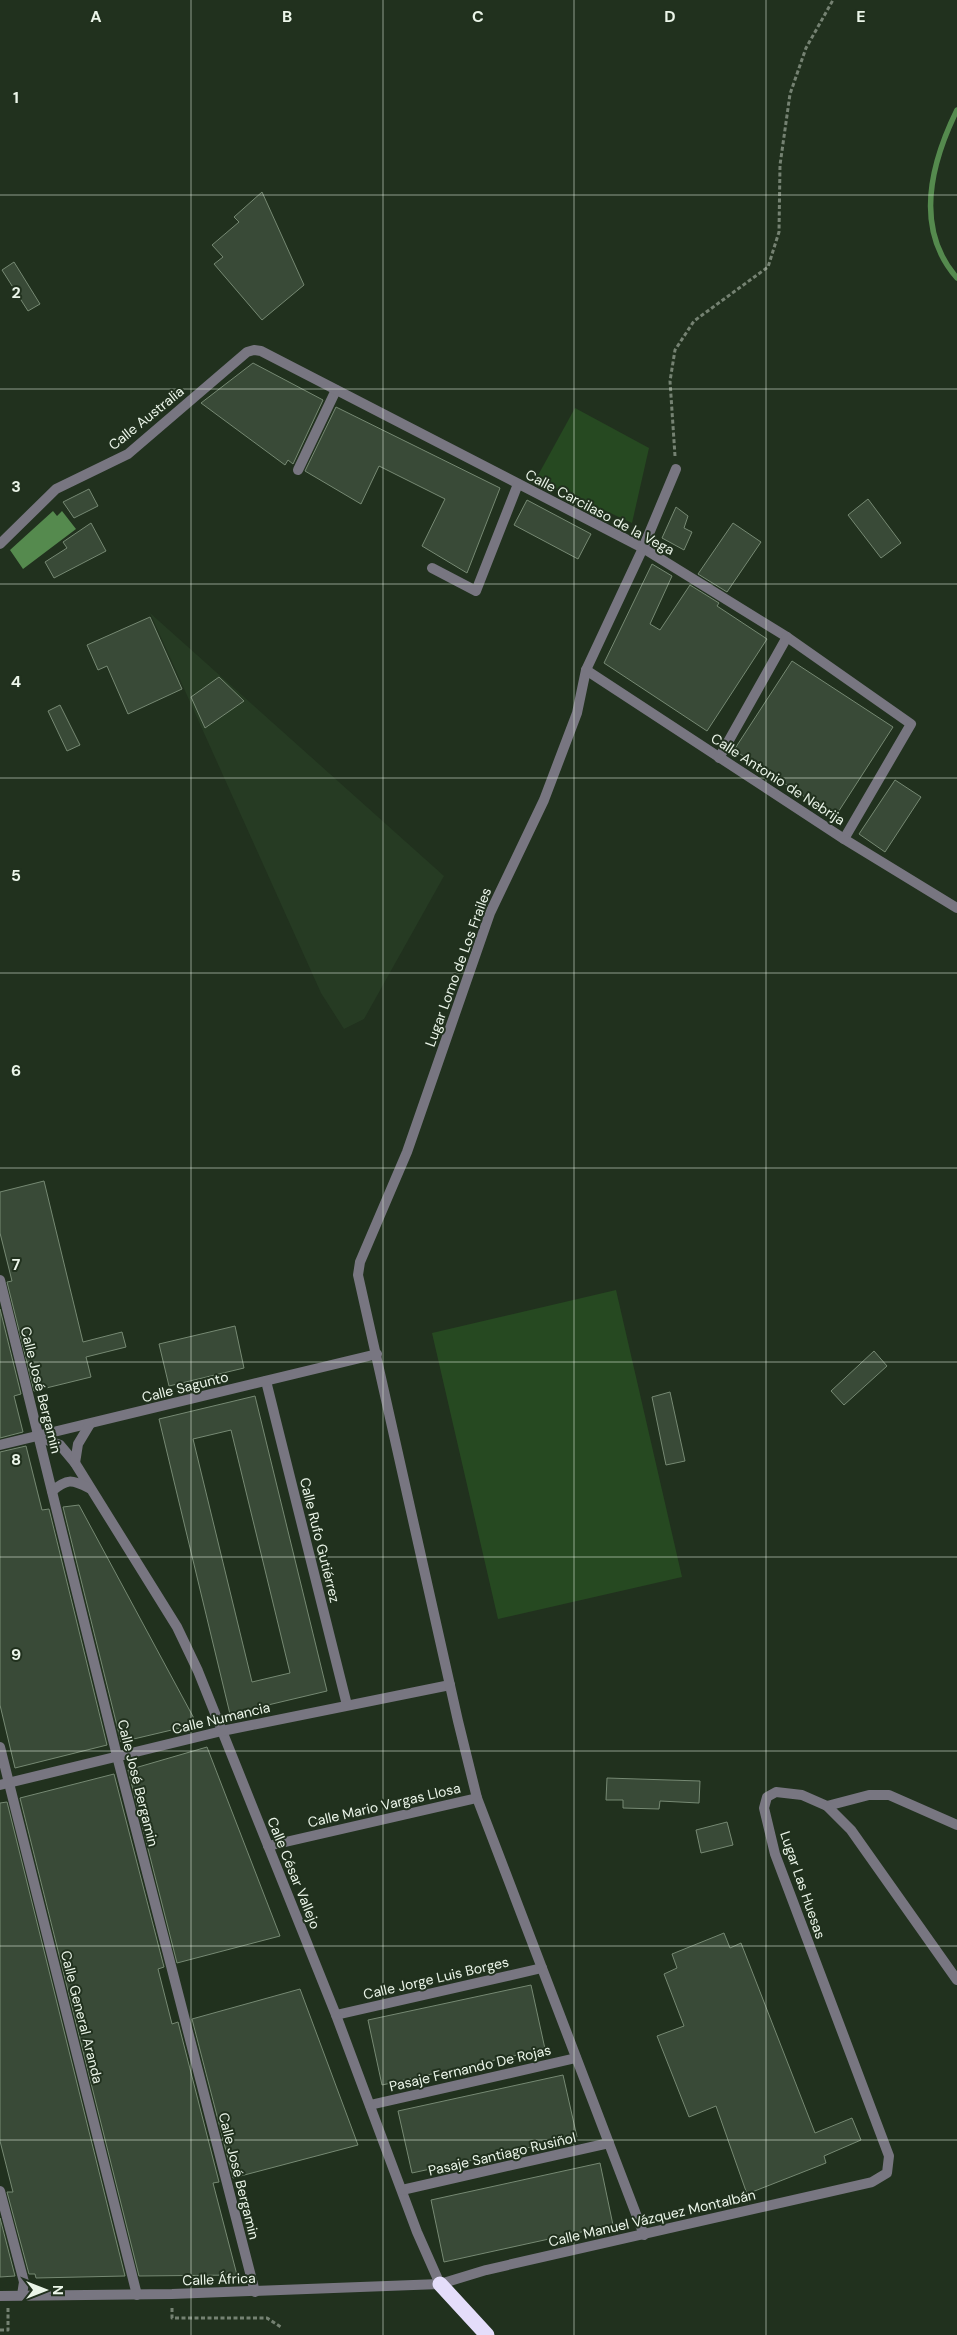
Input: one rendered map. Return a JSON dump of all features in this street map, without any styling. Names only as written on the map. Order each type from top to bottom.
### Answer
[{"type":"highway","points":[[440,2284],[487,2335]]},
{"type":"street","name":"Calle Australia","points":[[0,544],[56,489],[128,454],[242,356],[254,350],[261,351]]},
{"type":"street","name":"Calle Carcilaso de la Vega","points":[[261,351],[643,548],[787,637],[911,724],[844,839]]},
{"type":"street","points":[[298,470],[336,390]]},
{"type":"street","name":"Lugar Lomo de Los Frailes","points":[[377,1354],[358,1275],[360,1262],[407,1152],[490,913],[544,800],[577,713],[586,670],[643,548],[676,469]]},
{"type":"street","points":[[432,568],[476,591],[518,484]]},
{"type":"street","points":[[719,758],[787,637]]},
{"type":"street","name":"Calle Antonio de Nebrija","points":[[586,670],[844,839],[957,908]]},
{"type":"street","name":"Calle José Bergamin","points":[[0,1280],[116,1756],[254,2292]]},
{"type":"street","points":[[377,1354],[450,1685],[477,1798],[644,2235]]},
{"type":"street","name":"Calle Sagunto","points":[[0,1445],[377,1354]]},
{"type":"street","name":"Calle Rufo Gutiérrez","points":[[266,1381],[347,1705]]},
{"type":"street","points":[[75,1463],[78,1444],[90,1424]]},
{"type":"street","name":"Calle César Vallejo","points":[[39,1437],[60,1445],[75,1463],[177,1627],[222,1731],[336,2015],[402,2190],[440,2284]]},
{"type":"street","points":[[52,1491],[64,1481],[75,1481],[89,1488]]},
{"type":"street","name":"Calle Numancia","points":[[4,1784],[222,1731],[450,1685]]},
{"type":"street","name":"Calle General Aranda","points":[[0,1747],[4,1784],[137,2295]]},
{"type":"street","name":"Lugar Las Huesas","points":[[872,2182],[886,2173],[889,2156],[775,1854],[764,1808],[767,1796],[776,1792],[802,1795],[827,1806],[851,1830],[957,1980]]},
{"type":"street","points":[[827,1806],[869,1795],[889,1795],[957,1825]]},
{"type":"street","name":"Calle Mario Vargas Llosa","points":[[268,1846],[477,1798]]},
{"type":"street","name":"Calle Jorge Luis Borges","points":[[336,2015],[542,1968]]},
{"type":"street","name":"Pasaje Fernando De Rojas","points":[[370,2105],[576,2058]]},
{"type":"street","name":"Pasaje Santiago Rusiñol","points":[[402,2190],[609,2144]]},
{"type":"street","name":"Calle Manuel Vázquez Montalbán","points":[[440,2284],[486,2270],[872,2182]]},
{"type":"street","points":[[0,2191],[24,2282],[22,2296]]},
{"type":"street","name":"Calle África","points":[[4,2296],[254,2292],[440,2284]]},
{"type":"path","points":[[676,469],[670,381],[675,350],[694,322],[768,266],[779,232],[780,164],[790,94],[806,48],[833,0]]},
{"type":"path","points":[[172,2294],[172,2318],[267,2318],[281,2328]]},
{"type":"path","points":[[0,2330],[8,2330],[4,2296]]},
{"type":"shaded area","points":[[575,408],[649,448],[632,523],[536,479]]},
{"type":"shaded area","points":[[53,511],[57,516],[62,511],[76,529],[23,569],[10,550]]},
{"type":"shaded area","points":[[150,613],[444,876],[364,1019],[344,1029],[321,993]]},
{"type":"shaded area","points":[[616,1290],[682,1577],[498,1619],[432,1333]]},
{"type":"building","points":[[262,192],[304,285],[262,320],[214,264],[223,257],[212,245],[239,222],[234,217]]},
{"type":"building","points":[[14,262],[40,304],[28,311],[2,270]]},
{"type":"building","points":[[253,363],[323,400],[293,464],[288,460],[285,465],[201,403]]},
{"type":"building","points":[[336,407],[500,488],[467,573],[422,546],[445,499],[379,466],[361,504],[305,471]]},
{"type":"building","points":[[89,489],[98,506],[74,518],[63,502]]},
{"type":"building","points":[[868,499],[901,543],[881,558],[848,515]]},
{"type":"building","points":[[527,500],[591,534],[578,559],[514,525]]},
{"type":"building","points":[[676,507],[688,516],[684,528],[692,532],[684,550],[662,538]]},
{"type":"building","points":[[91,523],[106,551],[54,578],[45,562],[67,548],[63,542]]},
{"type":"building","points":[[733,523],[761,542],[727,592],[698,574]]},
{"type":"building","points":[[652,564],[672,576],[650,624],[660,630],[690,585],[719,603],[717,606],[767,639],[707,731],[604,663]]},
{"type":"building","points":[[150,617],[182,689],[128,714],[107,666],[98,670],[87,645]]},
{"type":"building","points":[[792,661],[893,727],[835,817],[734,750]]},
{"type":"building","points":[[219,677],[244,701],[205,728],[191,697]]},
{"type":"building","points":[[60,705],[80,745],[67,751],[48,711]]},
{"type":"building","points":[[895,780],[921,797],[885,852],[859,834]]},
{"type":"building","points":[[44,1181],[83,1342],[122,1332],[126,1347],[86,1357],[91,1377],[34,1391],[7,1282],[12,1281],[0,1233],[0,1192]]},
{"type":"building","points":[[0,1309],[21,1394],[14,1396],[23,1432],[0,1438]]},
{"type":"building","points":[[235,1326],[244,1368],[169,1386],[159,1344]]},
{"type":"building","points":[[874,1351],[887,1366],[844,1405],[831,1391]]},
{"type":"building","points":[[670,1392],[685,1461],[666,1465],[652,1397]]},
{"type":"building","points":[[255,1396],[327,1691],[230,1714],[159,1419]],"holes":[[[231,1430],[290,1673],[252,1682],[193,1439]]]},
{"type":"building","points":[[26,1446],[42,1510],[49,1509],[107,1745],[15,1768],[0,1705],[0,1452]]},
{"type":"building","points":[[79,1505],[197,1724],[121,1742],[63,1507]]},
{"type":"building","points":[[207,1747],[280,1936],[177,1963],[128,1770]]},
{"type":"building","points":[[114,1774],[164,1967],[158,1969],[172,2024],[178,2022],[219,2182],[213,2183],[237,2275],[139,2276],[20,1798]]},
{"type":"building","points":[[607,1778],[700,1781],[699,1803],[660,1801],[659,1809],[623,1808],[623,1800],[606,1800]]},
{"type":"building","points":[[7,1802],[125,2276],[36,2278],[35,2274],[29,2274],[7,2192],[13,2192],[0,2141],[0,1803]]},
{"type":"building","points":[[727,1822],[733,1845],[701,1853],[696,1830]]},
{"type":"building","points":[[724,1933],[730,1948],[741,1943],[815,2133],[852,2118],[861,2140],[824,2156],[826,2163],[747,2194],[716,2106],[689,2117],[657,2036],[684,2026],[664,1974],[677,1968],[672,1954]]},
{"type":"building","points":[[531,1985],[545,2049],[382,2085],[368,2020]]},
{"type":"building","points":[[300,1989],[358,2145],[233,2178],[192,2019]]},
{"type":"building","points":[[563,2075],[577,2137],[412,2173],[398,2111]]},
{"type":"building","points":[[600,2163],[613,2225],[444,2262],[431,2200]]},
{"type":"building","points":[[0,2218],[15,2276],[0,2277]]},
{"type":"waterway","points":[[957,110],[940,152],[931,196],[931,217],[935,239],[944,259],[957,278]]}]
